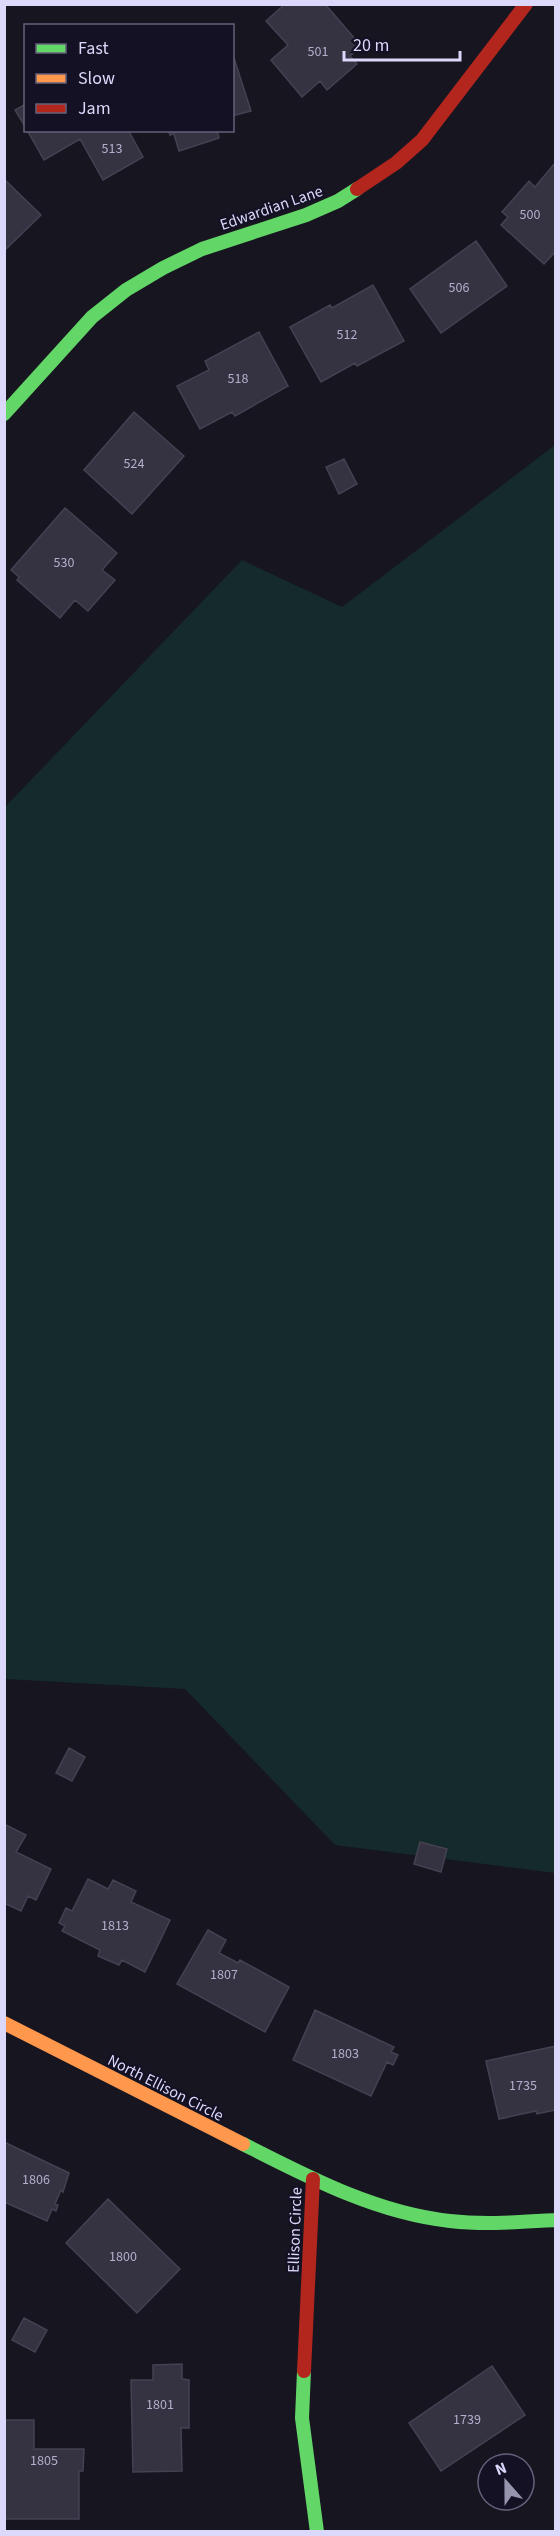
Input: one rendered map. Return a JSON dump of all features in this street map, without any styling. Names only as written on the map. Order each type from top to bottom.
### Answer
[{"type":"street","name":"Edwardian Lane","points":[[4,414],[92,317],[126,290],[163,267],[202,249],[306,215],[338,201],[396,163],[422,140],[526,4]]},
{"type":"street","name":"North Ellison Circle","points":[[4,2024],[313,2179]]},
{"type":"street","name":"Ellison Circle","points":[[317,2532],[303,2418],[313,2179],[390,2209],[448,2221],[491,2224],[555,2220]]},
{"type":"green space","points":[[555,445],[555,1873],[335,1845],[185,1689],[5,1679],[4,808],[242,560],[342,607]]},
{"type":"building","points":[[285,4],[325,4],[361,46],[350,56],[357,64],[327,90],[320,81],[302,97],[271,60],[288,45],[266,21]]},
{"type":"building","points":[[234,58],[251,111],[234,115]]},
{"type":"building","points":[[24,105],[24,125],[15,110]]},
{"type":"building","points":[[28,132],[129,132],[143,157],[103,180],[80,139],[44,160]]},
{"type":"building","points":[[169,132],[218,132],[219,138],[179,151],[174,134],[170,135]]},
{"type":"building","points":[[555,163],[556,251],[544,264],[501,225],[508,217],[502,212],[529,181],[535,187]]},
{"type":"building","points":[[4,179],[41,215],[4,251]]},
{"type":"building","points":[[476,241],[507,286],[441,333],[410,289]]},
{"type":"building","points":[[373,285],[404,341],[357,366],[355,363],[321,382],[290,327],[330,305],[332,308]]},
{"type":"building","points":[[259,332],[288,386],[235,416],[232,412],[200,429],[177,386],[209,370],[205,361]]},
{"type":"building","points":[[134,412],[184,456],[132,514],[84,470]]},
{"type":"building","points":[[344,459],[357,484],[339,494],[326,467]]},
{"type":"building","points":[[65,508],[117,553],[102,570],[115,580],[88,611],[75,600],[60,618],[17,580],[19,577],[11,570]]},
{"type":"building","points":[[69,1748],[85,1757],[72,1781],[56,1773]]},
{"type":"building","points":[[4,1824],[26,1835],[16,1852],[51,1869],[36,1900],[28,1896],[21,1911],[4,1903]]},
{"type":"building","points":[[420,1842],[447,1849],[441,1872],[414,1864]]},
{"type":"building","points":[[88,1879],[108,1889],[113,1880],[136,1891],[131,1902],[170,1920],[145,1972],[122,1960],[119,1965],[98,1956],[100,1950],[62,1931],[65,1926],[59,1923],[66,1908],[72,1911]]},
{"type":"building","points":[[208,1930],[226,1940],[219,1953],[238,1963],[240,1960],[289,1987],[265,2032],[177,1984]]},
{"type":"building","points":[[315,2010],[394,2047],[391,2052],[398,2055],[393,2065],[387,2062],[371,2096],[293,2060]]},
{"type":"building","points":[[556,2046],[556,2110],[537,2114],[536,2111],[499,2119],[486,2061]]},
{"type":"building","points":[[4,2142],[69,2173],[63,2192],[61,2190],[55,2204],[58,2205],[56,2211],[52,2209],[47,2221],[4,2202]]},
{"type":"building","points":[[108,2199],[180,2269],[137,2313],[66,2243]]},
{"type":"building","points":[[24,2318],[47,2330],[35,2352],[12,2340]]},
{"type":"building","points":[[182,2364],[182,2379],[189,2380],[189,2428],[181,2428],[182,2471],[133,2472],[131,2380],[153,2380],[153,2365]]},
{"type":"building","points":[[492,2366],[525,2415],[441,2471],[409,2423]]},
{"type":"building","points":[[4,2420],[34,2420],[34,2449],[84,2449],[83,2471],[79,2471],[79,2519],[4,2519]]},
{"type":"traffic: fast","points":[[4,414],[92,317],[126,290],[202,249],[306,215],[338,201],[357,189]]},
{"type":"traffic: fast","points":[[243,2144],[343,2192],[423,2217],[463,2222],[503,2223],[556,2220]]},
{"type":"traffic: fast","points":[[304,2371],[302,2418],[317,2532]]},
{"type":"traffic: slow","points":[[4,2023],[243,2144]]},
{"type":"traffic: jam","points":[[357,189],[396,163],[422,140],[526,4]]},
{"type":"traffic: jam","points":[[304,2371],[313,2179]]}]
